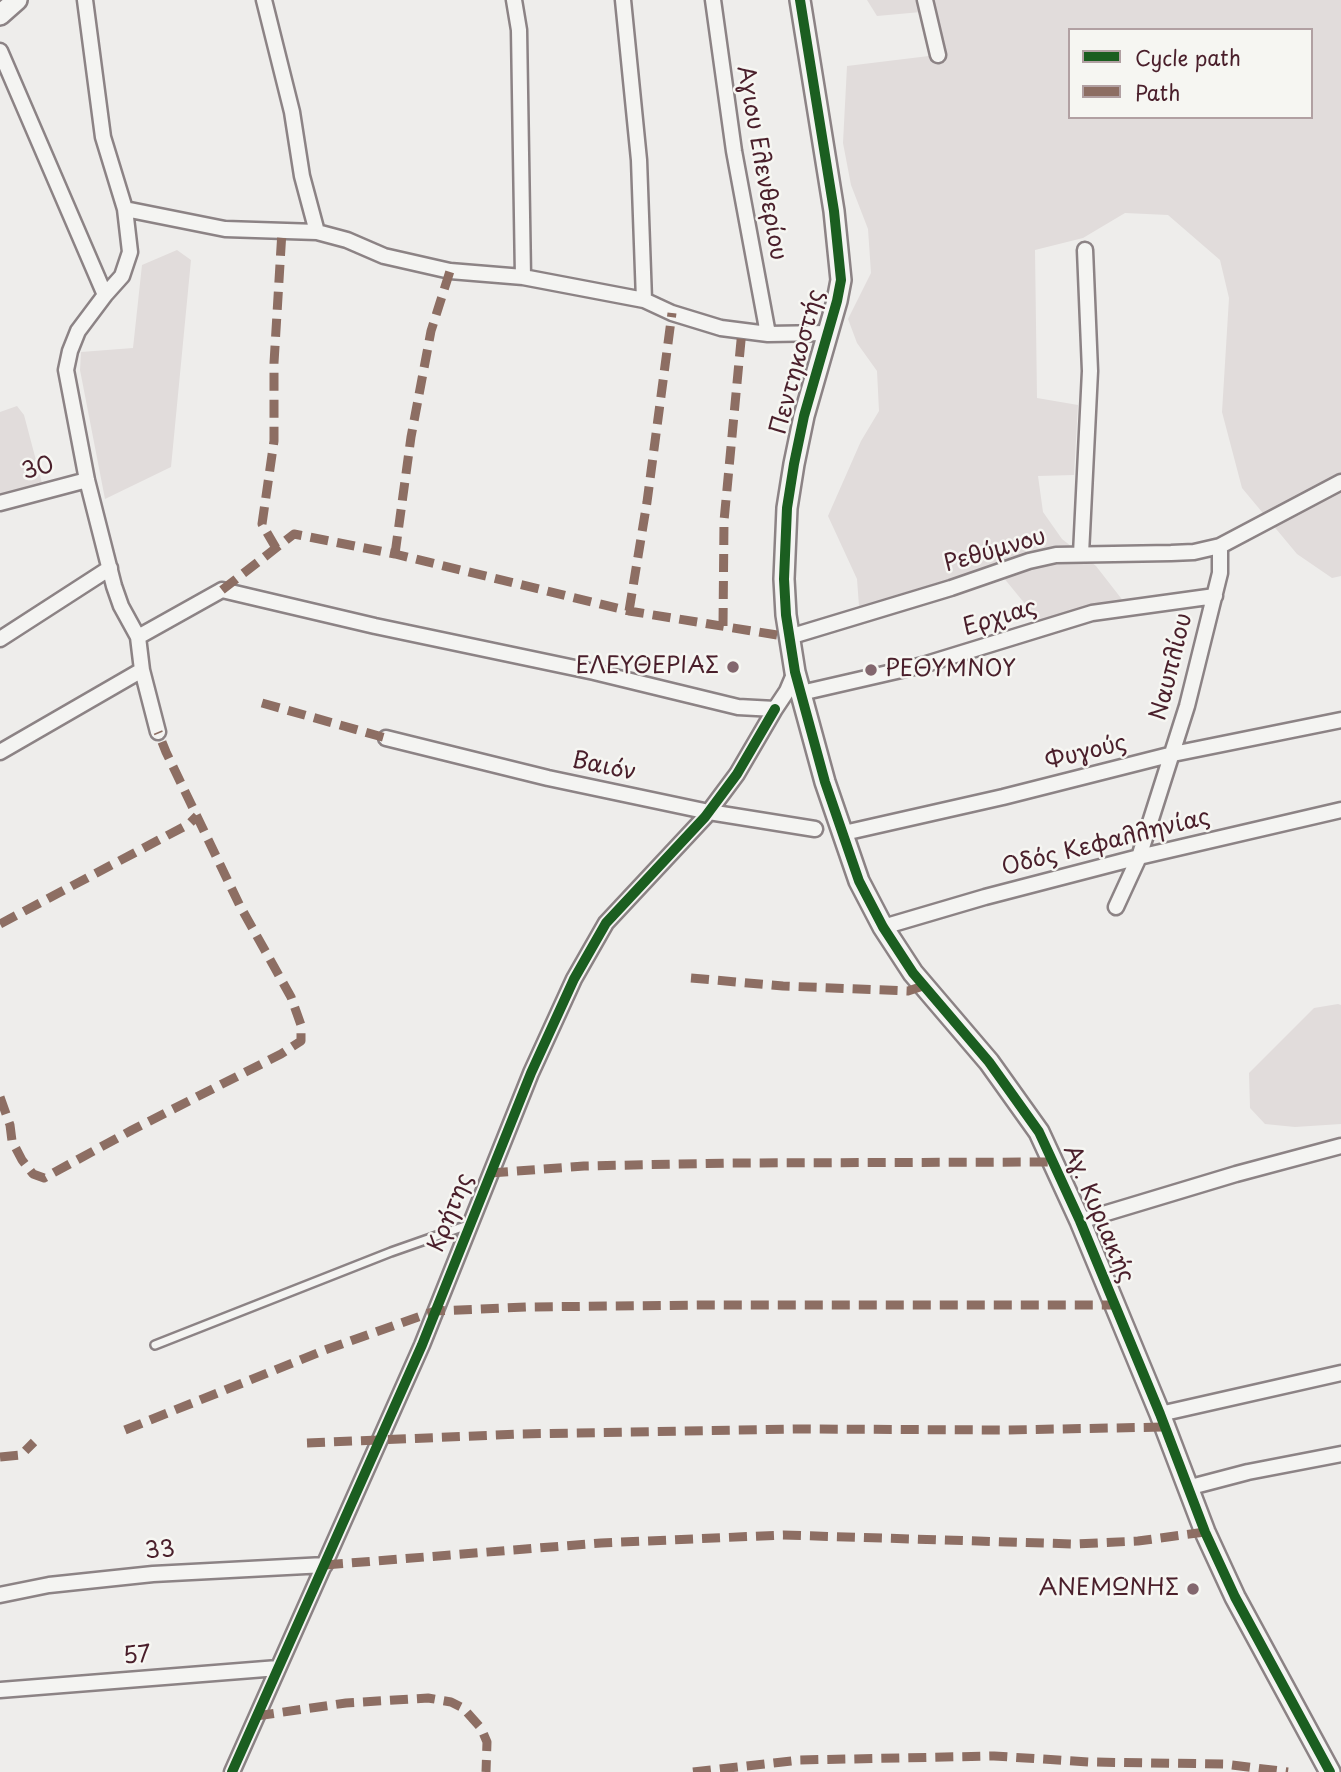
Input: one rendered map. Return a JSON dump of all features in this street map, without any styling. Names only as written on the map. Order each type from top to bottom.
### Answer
[{"type":"street","points":[[0,15],[18,0]]},
{"type":"street","points":[[85,0],[103,137],[125,209],[130,252],[122,276],[79,331],[70,351],[66,370],[87,480],[121,606],[138,638],[142,670],[158,732]]},
{"type":"street","points":[[264,0],[292,112],[302,176],[317,232]]},
{"type":"street","points":[[514,0],[519,30],[523,277]]},
{"type":"street","points":[[623,0],[639,160],[644,300]]},
{"type":"street","name":"Αγιου Ελενθερίου","points":[[713,0],[734,151],[768,334]]},
{"type":"street","name":"Πεντηκοστής","points":[[800,0],[834,211],[841,279],[804,416],[787,508],[784,579],[789,637],[801,693]]},
{"type":"street","points":[[925,0],[938,55]]},
{"type":"street","points":[[0,51],[105,295]]},
{"type":"street","points":[[125,209],[225,229],[317,232],[347,240],[384,256],[450,271],[523,277],[644,300],[672,313],[721,328],[768,334],[827,333]]},
{"type":"street","points":[[1081,554],[1090,371],[1086,250]]},
{"type":"street","name":"30","points":[[0,503],[87,480]]},
{"type":"street","name":"Ρεθύμνου","points":[[789,637],[951,588],[1029,561],[1056,555],[1194,552],[1220,546],[1341,482]]},
{"type":"street","name":"Ναυπλίου","points":[[1116,907],[1139,857],[1195,678],[1220,573],[1220,546]]},
{"type":"street","points":[[0,639],[110,568]]},
{"type":"street","points":[[138,638],[222,590],[738,706],[775,709]]},
{"type":"street","name":"Ερχιας","points":[[801,693],[923,665],[1092,614],[1214,596]]},
{"type":"street","points":[[0,752],[142,670]]},
{"type":"street","name":"Κρήτης","points":[[232,1772],[422,1345],[531,1073],[574,979],[606,923],[709,812],[737,774],[787,691],[795,672]]},
{"type":"street","name":"Αγ. Κυριακής","points":[[801,693],[825,782],[859,881],[883,927],[930,996],[989,1062],[1039,1132],[1080,1221],[1160,1414],[1187,1488],[1235,1597],[1330,1772]]},
{"type":"street","name":"Φυγούς","points":[[844,834],[1173,754],[1341,720]]},
{"type":"street","name":"Βαιόν","points":[[386,738],[548,778],[709,812],[815,829]]},
{"type":"street","name":"Οδός Κεφαλληνίας","points":[[883,927],[1139,857],[1341,810]]},
{"type":"street","points":[[1080,1221],[1341,1146]]},
{"type":"street","points":[[1160,1414],[1341,1373]]},
{"type":"street","points":[[1187,1488],[1248,1472],[1341,1454]]},
{"type":"street","name":"33","points":[[0,1595],[49,1585],[153,1574],[326,1565]]},
{"type":"street","name":"57","points":[[0,1690],[278,1668]]},
{"type":"lane","points":[[155,1345],[468,1225]]},
{"type":"shaded area","points":[[867,0],[1341,0],[1341,576],[1332,578],[1297,554],[1242,488],[1222,412],[1229,298],[1220,260],[1168,215],[1125,213],[1083,238],[1035,250],[1037,398],[1078,405],[1074,475],[1038,476],[1043,512],[1062,539],[1096,566],[1124,602],[1094,605],[1039,621],[994,566],[859,606],[857,579],[828,516],[861,441],[879,411],[877,371],[857,343],[848,319],[871,273],[868,229],[851,185],[843,143],[847,66],[937,55],[932,11],[877,16]]},
{"type":"shaded area","points":[[177,250],[191,260],[171,467],[105,499],[80,370],[81,352],[133,348],[142,265]]},
{"type":"shaded area","points":[[17,406],[24,415],[42,483],[0,495],[0,412]]},
{"type":"shaded area","points":[[1341,1005],[1341,1124],[1295,1127],[1265,1124],[1250,1108],[1249,1073],[1314,1008]]},
{"type":"marked path","points":[[276,548],[262,524],[274,441],[274,363],[282,231]]},
{"type":"marked path","points":[[395,554],[411,437],[431,331],[450,271]]},
{"type":"marked path","points":[[629,611],[647,502],[672,313]]},
{"type":"marked path","points":[[723,626],[724,521],[742,330]]},
{"type":"marked path","points":[[222,590],[294,534],[395,554],[629,611],[789,637]]},
{"type":"marked path","points":[[262,703],[386,738]]},
{"type":"marked path","points":[[0,1097],[10,1125],[12,1141],[22,1160],[33,1174],[44,1178],[301,1041],[301,1025],[291,997],[240,906],[158,732]]},
{"type":"marked path","points":[[0,924],[189,824],[197,816]]},
{"type":"marked path","points":[[691,978],[783,986],[908,991],[923,986]]},
{"type":"marked path","points":[[490,1173],[584,1166],[730,1163],[1054,1162]]},
{"type":"marked path","points":[[125,1430],[325,1350],[435,1311],[706,1305],[1114,1305]]},
{"type":"marked path","points":[[307,1443],[520,1434],[1165,1427]]},
{"type":"marked path","points":[[0,1457],[21,1455],[34,1442]]},
{"type":"marked path","points":[[325,1565],[601,1543],[783,1535],[1074,1544],[1138,1541],[1205,1532]]},
{"type":"marked path","points":[[256,1716],[346,1703],[428,1698],[451,1702],[463,1708],[481,1728],[487,1742],[486,1772]]},
{"type":"marked path","points":[[693,1772],[800,1760],[994,1756],[1089,1762],[1224,1764],[1288,1772]]},
{"type":"cycle path","points":[[800,0],[834,211],[841,280],[804,416],[794,464],[787,508],[784,579],[786,615],[795,672],[825,782],[859,881],[883,927],[913,973],[989,1062],[1039,1132],[1080,1221],[1160,1414],[1205,1532],[1235,1597],[1330,1772]]},
{"type":"cycle path","points":[[232,1772],[422,1345],[531,1073],[574,979],[606,923],[705,817],[737,774],[775,709]]},
{"type":"place","name":"ΕΛΕΥΘΕΡΙΑΣ","points":[[733,667]]},
{"type":"place","name":"ΡΕΘΥΜΝΟΥ","points":[[871,670]]},
{"type":"place","name":"ΑΝΕΜΩΝΗΣ","points":[[1193,1589]]}]
